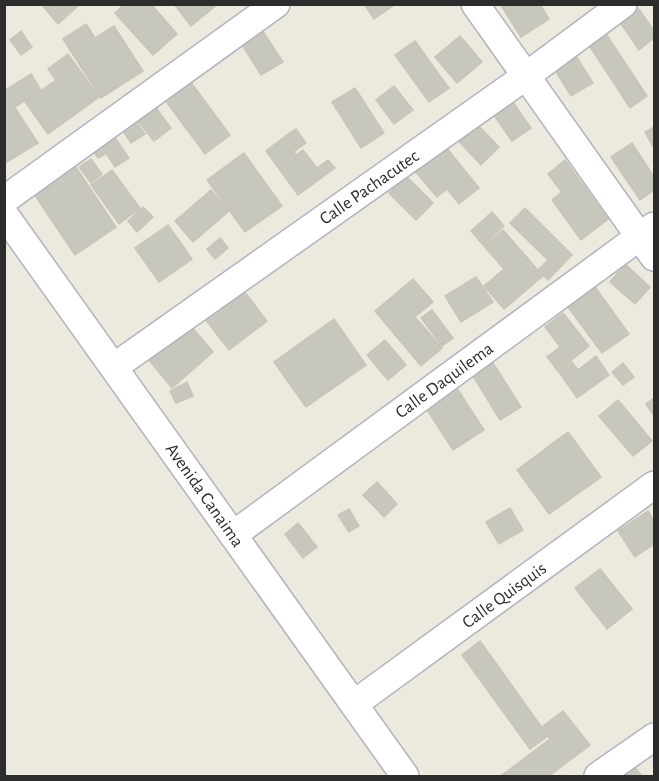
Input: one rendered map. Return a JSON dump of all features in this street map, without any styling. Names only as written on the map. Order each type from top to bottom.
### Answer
[{"type":"street","points":[[4,200],[276,4]]},
{"type":"street","points":[[475,4],[526,76],[650,240]]},
{"type":"street","name":"Calle Pachacutec","points":[[114,367],[526,76],[623,4]]},
{"type":"street","name":"Avenida Canaima","points":[[4,214],[405,777]]},
{"type":"street","name":"Calle Daquilema","points":[[233,535],[650,240]]},
{"type":"street","name":"Calle Quisquis","points":[[354,704],[654,485]]},
{"type":"street","points":[[598,777],[654,737]]},
{"type":"building","points":[[41,4],[80,4],[58,24]]},
{"type":"building","points":[[124,4],[151,4],[177,34],[153,55],[115,13]]},
{"type":"building","points":[[174,4],[218,4],[191,26]]},
{"type":"building","points":[[364,4],[394,4],[394,5],[374,19]]},
{"type":"building","points":[[500,4],[540,4],[549,19],[521,37]]},
{"type":"building","points":[[636,5],[654,31],[654,38],[639,50],[617,18]]},
{"type":"building","points":[[86,24],[95,38],[114,26],[143,71],[101,98],[63,39]]},
{"type":"building","points":[[260,27],[283,62],[261,75],[239,40]]},
{"type":"building","points":[[602,28],[647,96],[630,108],[585,39]]},
{"type":"building","points":[[21,31],[32,47],[21,55],[10,40]]},
{"type":"building","points":[[460,36],[482,62],[457,83],[435,57]]},
{"type":"building","points":[[415,41],[449,88],[429,102],[395,55]]},
{"type":"building","points":[[574,53],[593,83],[571,96],[553,67]]},
{"type":"building","points":[[68,54],[99,97],[48,134],[25,102],[56,80],[48,69]]},
{"type":"building","points":[[31,74],[41,90],[15,107],[4,91]]},
{"type":"building","points":[[187,77],[230,135],[205,154],[162,96]]},
{"type":"building","points":[[394,86],[413,110],[394,124],[376,100]]},
{"type":"building","points":[[355,88],[384,133],[361,148],[332,102]]},
{"type":"building","points":[[4,91],[38,143],[4,164]]},
{"type":"building","points":[[510,98],[531,128],[512,141],[491,111]]},
{"type":"building","points":[[151,101],[171,128],[154,141],[133,115]]},
{"type":"building","points":[[131,115],[145,134],[131,143],[118,124]]},
{"type":"building","points":[[473,120],[499,147],[481,165],[455,137]]},
{"type":"building","points":[[654,127],[654,148],[645,132]]},
{"type":"building","points":[[296,129],[306,143],[295,151],[284,137]]},
{"type":"building","points":[[111,132],[129,158],[115,167],[106,153],[98,158],[90,146]]},
{"type":"building","points":[[283,138],[296,155],[303,150],[317,168],[328,160],[335,168],[298,195],[266,151]]},
{"type":"building","points":[[632,143],[654,177],[654,190],[640,200],[611,157]]},
{"type":"building","points":[[445,146],[479,188],[459,204],[447,189],[437,197],[415,171]]},
{"type":"building","points":[[244,153],[282,206],[245,232],[207,180]]},
{"type":"building","points":[[91,159],[102,174],[91,183],[79,167]]},
{"type":"building","points":[[71,160],[116,227],[75,255],[30,188]]},
{"type":"building","points":[[565,160],[608,219],[581,240],[552,200],[562,192],[548,174]]},
{"type":"building","points":[[112,170],[140,208],[119,224],[91,185]]},
{"type":"building","points":[[406,176],[433,203],[416,220],[389,193]]},
{"type":"building","points":[[211,190],[229,211],[193,242],[175,221]]},
{"type":"building","points":[[143,207],[153,217],[137,232],[128,221]]},
{"type":"building","points":[[525,208],[572,255],[548,280],[538,270],[548,260],[510,223]]},
{"type":"building","points":[[492,212],[504,226],[483,245],[471,231]]},
{"type":"building","points":[[168,225],[192,259],[159,282],[135,248]]},
{"type":"building","points":[[503,230],[543,276],[504,309],[484,286],[504,269],[484,246]]},
{"type":"building","points":[[220,238],[228,248],[215,259],[207,249]]},
{"type":"building","points":[[625,264],[650,287],[635,304],[610,282]]},
{"type":"building","points":[[476,277],[493,302],[461,322],[445,296]]},
{"type":"building","points":[[413,279],[433,302],[415,317],[442,348],[421,366],[375,311]]},
{"type":"building","points":[[595,287],[629,334],[602,353],[568,307]]},
{"type":"building","points":[[243,290],[267,321],[229,350],[205,319]]},
{"type":"building","points":[[432,310],[453,338],[442,346],[421,318]]},
{"type":"building","points":[[563,313],[589,346],[558,371],[547,357],[560,347],[545,327]]},
{"type":"building","points":[[334,319],[366,365],[306,407],[274,362]]},
{"type":"building","points":[[190,325],[213,352],[172,388],[149,360]]},
{"type":"building","points":[[385,340],[406,365],[388,380],[367,355]]},
{"type":"building","points":[[596,356],[609,375],[577,398],[559,372],[572,362],[578,370]]},
{"type":"building","points":[[493,363],[521,407],[500,420],[473,376]]},
{"type":"building","points":[[623,363],[634,377],[623,385],[612,372]]},
{"type":"building","points":[[451,379],[484,430],[453,450],[420,399]]},
{"type":"building","points":[[187,382],[193,396],[176,403],[170,391]]},
{"type":"building","points":[[654,398],[654,416],[646,404]]},
{"type":"building","points":[[618,400],[652,441],[633,456],[599,416]]},
{"type":"building","points":[[568,432],[601,477],[549,514],[517,470]]},
{"type":"building","points":[[377,482],[397,504],[384,517],[363,495]]},
{"type":"building","points":[[510,508],[523,530],[499,544],[486,522]]},
{"type":"building","points":[[349,509],[359,526],[349,532],[338,515]]},
{"type":"building","points":[[648,511],[654,521],[654,544],[635,557],[618,531]]},
{"type":"building","points":[[298,523],[317,547],[303,558],[285,534]]},
{"type":"building","points":[[600,569],[632,609],[607,629],[575,588]]},
{"type":"building","points":[[480,641],[548,736],[530,749],[462,655]]},
{"type":"building","points":[[563,711],[590,745],[549,776],[501,776],[550,739],[542,727]]},
{"type":"building","points":[[632,764],[642,776],[616,776]]}]
